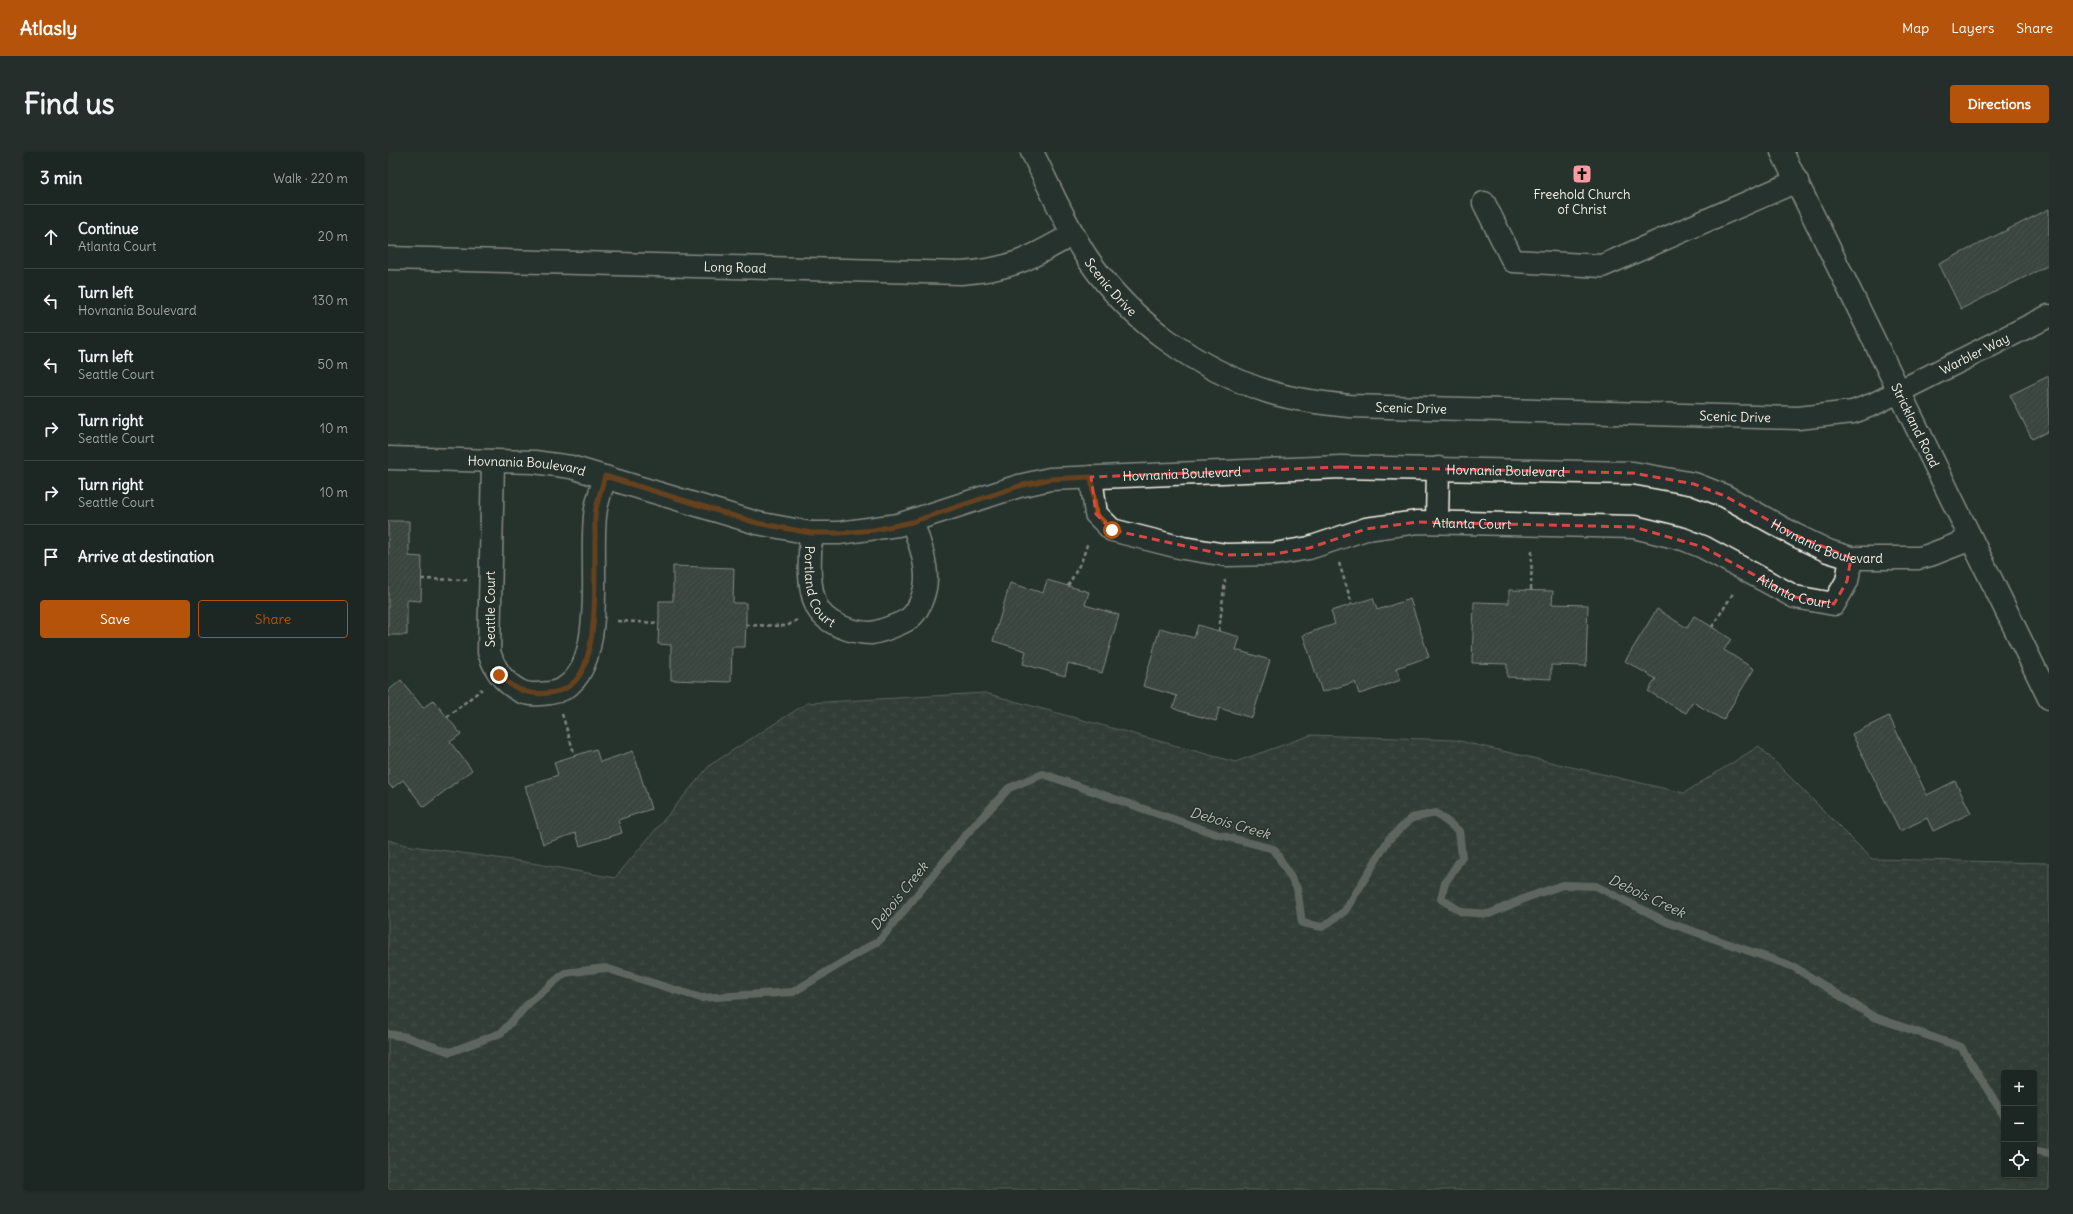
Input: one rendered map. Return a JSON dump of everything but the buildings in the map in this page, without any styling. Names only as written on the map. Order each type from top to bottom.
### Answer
[{"type":"street","name":"Scenic Drive","points":[[1032,152],[1073,234],[1089,260],[1122,299],[1146,322],[1176,346],[1208,366],[1238,380],[1270,392],[1307,401],[1350,406],[1798,418],[1853,412],[1899,390]]},
{"type":"street","name":"Strickland Road","points":[[1782,152],[2049,698]]},
{"type":"street","points":[[1484,203],[1513,261],[1602,266],[1797,181]]},
{"type":"street","name":"Long Road","points":[[388,258],[961,273],[988,272],[1014,265],[1031,258],[1073,234]]},
{"type":"street","name":"Warbler Way","points":[[1899,390],[2049,316]]},
{"type":"street","name":"Hovnania Boulevard","points":[[388,458],[541,463],[571,467],[757,523],[811,533],[840,533],[874,530],[912,522],[1019,486],[1050,479],[1341,467],[1438,468],[1633,474],[1694,484],[1725,496],[1821,548],[1851,558],[1918,558],[1930,555],[1971,539]]},
{"type":"street","name":"Seattle Court","points":[[493,461],[488,643],[499,675],[506,682],[523,692],[533,694],[555,692],[569,687],[579,677],[586,664],[590,648],[593,621],[596,509],[605,476]]},
{"type":"street","points":[[1437,522],[1438,468]]},
{"type":"street","name":"Atlanta Court","points":[[1091,477],[1096,514],[1112,530],[1183,548],[1226,555],[1274,554],[1309,548],[1366,529],[1395,524],[1437,522],[1634,527],[1683,539],[1703,547],[1795,597],[1834,604],[1848,581],[1851,558]]},
{"type":"street","name":"Portland Court","points":[[811,533],[810,580],[816,606],[827,619],[844,628],[872,633],[898,624],[911,617],[922,598],[926,578],[922,554],[912,522]]},
{"type":"path","points":[[1068,586],[1082,560]]},
{"type":"path","points":[[1531,590],[1532,563]]},
{"type":"path","points":[[1343,576],[1352,604]]},
{"type":"path","points":[[421,579],[453,580]]},
{"type":"path","points":[[1219,631],[1225,594]]},
{"type":"path","points":[[1712,627],[1727,603]]},
{"type":"path","points":[[629,622],[659,623]]},
{"type":"path","points":[[746,625],[787,626]]},
{"type":"path","points":[[447,717],[471,698]]},
{"type":"path","points":[[567,729],[575,756]]},
{"type":"highlighted area","points":[[1341,467],[1633,473],[1694,484],[1725,496],[1795,535],[1851,558],[1847,581],[1834,604],[1795,597],[1703,547],[1634,527],[1418,522],[1366,529],[1309,548],[1274,554],[1226,555],[1112,530],[1096,514],[1091,477]]},
{"type":"green space","points":[[985,693],[1235,762],[1311,735],[1455,740],[1684,793],[1759,746],[1872,859],[2049,863],[2049,1190],[388,1190],[388,840],[405,845],[532,863],[615,878],[710,765],[807,703]]},
{"type":"waterway","name":"Debois Creek","points":[[388,1034],[406,1037],[450,1052],[501,1033],[529,1003],[565,973],[605,968],[701,998],[793,992],[880,940],[964,837],[1009,788],[1043,774],[1216,834],[1274,849],[1297,888],[1302,923],[1322,927],[1345,911],[1389,839],[1412,818],[1436,813],[1459,831],[1462,857],[1445,883],[1441,899],[1462,912],[1489,914],[1528,897],[1563,885],[1596,886],[1667,922],[1794,967],[1874,1017],[1961,1047],[2001,1111]]},
{"type":"waterway","name":"Debois Creek","points":[[2037,1151],[2049,1153]]},
{"type":"place","name":"Freehold Church of Christ","points":[[1582,174]]},
{"type":"route","points":[[499,675],[514,688],[523,692],[543,694],[569,687],[579,677],[586,664],[590,648],[593,621],[596,509],[605,476],[757,523],[787,530],[811,533],[840,533],[874,530],[912,522],[1019,486],[1050,479],[1091,477],[1096,514],[1112,530]]}]
